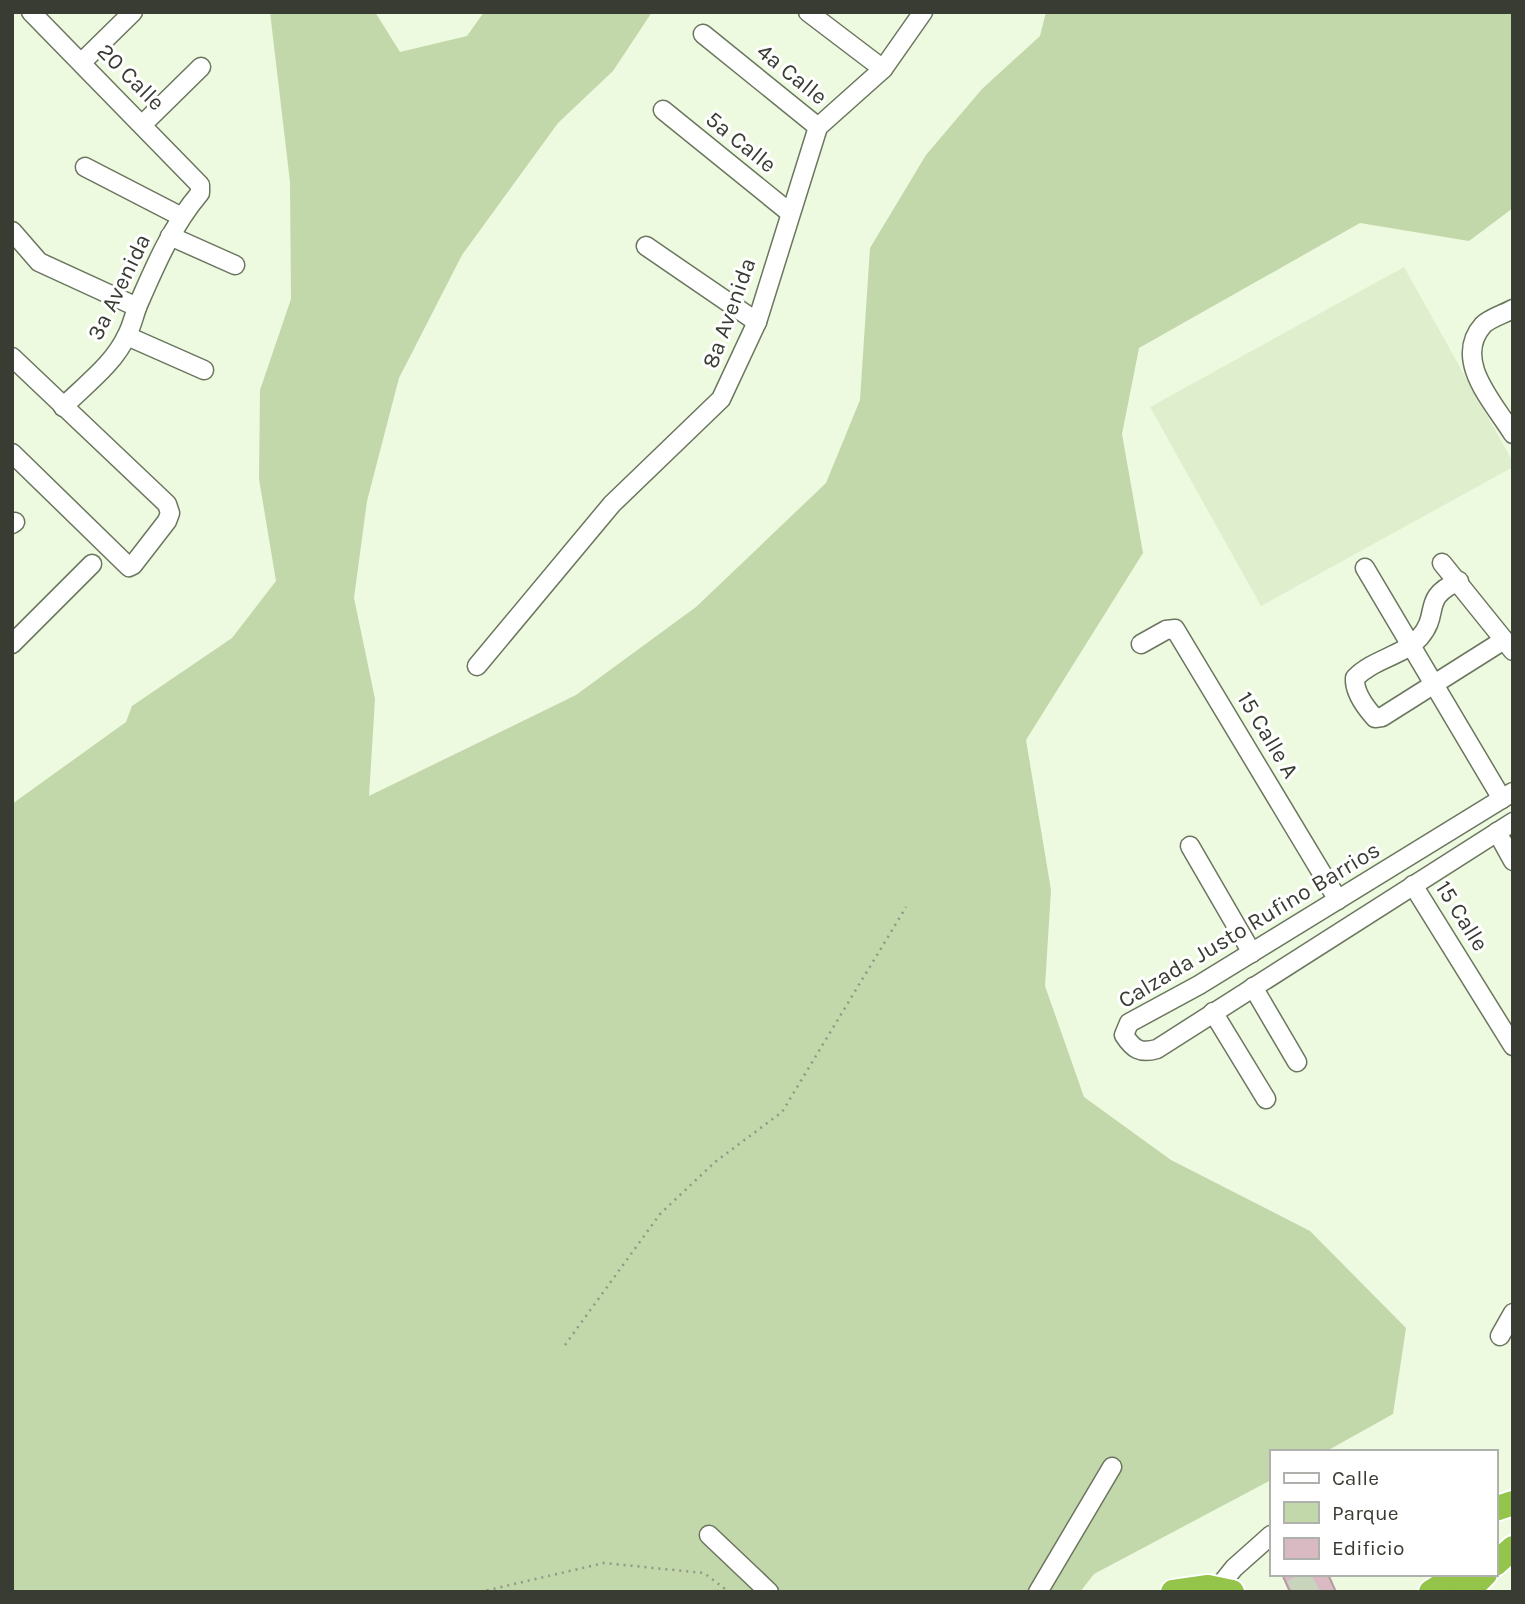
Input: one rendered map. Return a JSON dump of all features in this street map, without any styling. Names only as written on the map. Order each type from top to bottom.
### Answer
[{"type":"highway","points":[[1497,1549],[1513,1538]]},
{"type":"highway","points":[[1497,1562],[1513,1548]]},
{"type":"highway","points":[[1431,1592],[1457,1576]]},
{"type":"highway","points":[[1467,1592],[1483,1576]]},
{"type":"highway","points":[[1173,1592],[1225,1590]]},
{"type":"street","name":"20 Calle","points":[[31,12],[196,178]]},
{"type":"street","points":[[82,62],[132,12]]},
{"type":"street","points":[[808,12],[883,69]]},
{"type":"street","name":"8a Avenida","points":[[477,666],[612,504],[721,399],[757,322],[789,212],[818,127],[883,69],[923,12]]},
{"type":"street","name":"4a Calle","points":[[703,34],[818,127]]},
{"type":"street","points":[[143,124],[201,67]]},
{"type":"street","name":"5a Calle","points":[[663,110],[789,212]]},
{"type":"street","points":[[86,167],[180,216]]},
{"type":"street","name":"3a Avenida","points":[[63,407],[110,362],[127,336],[137,307],[180,216],[200,193],[196,178]]},
{"type":"street","points":[[12,231],[39,262],[137,307]]},
{"type":"street","points":[[170,236],[235,265]]},
{"type":"street","points":[[646,246],[757,322]]},
{"type":"street","points":[[1513,309],[1484,324],[1470,346],[1472,366],[1513,434]]},
{"type":"street","points":[[127,336],[204,370]]},
{"type":"street","points":[[12,357],[167,504],[170,513],[167,521],[134,565],[124,564],[12,453]]},
{"type":"street","points":[[1442,563],[1459,581],[1509,645],[1375,718],[1355,686],[1355,678],[1361,672],[1413,645],[1424,633],[1435,597],[1442,589],[1459,581]]},
{"type":"street","points":[[12,643],[92,564]]},
{"type":"street","points":[[1365,568],[1507,796]]},
{"type":"street","name":"15 Calle A","points":[[1141,644],[1166,630],[1175,629],[1338,900]]},
{"type":"street","name":"Calzada Justo Rufino Barrios","points":[[1507,796],[1199,985],[1129,1023],[1124,1035],[1131,1046],[1147,1052],[1157,1049],[1513,822]]},
{"type":"street","points":[[1497,832],[1513,861]]},
{"type":"street","points":[[1190,846],[1252,953]]},
{"type":"street","name":"15 Calle","points":[[1413,885],[1513,1046]]},
{"type":"street","points":[[1282,934],[1298,959]]},
{"type":"street","points":[[1253,987],[1297,1062]]},
{"type":"street","points":[[1213,1012],[1266,1100]]},
{"type":"street","points":[[1500,1336],[1513,1313]]},
{"type":"street","points":[[1038,1592],[1112,1467]]},
{"type":"street","points":[[709,1535],[769,1592]]},
{"type":"street","points":[[1225,1590],[1234,1568],[1270,1536]]},
{"type":"path","points":[[565,1345],[660,1214],[715,1162],[782,1112],[906,907]]},
{"type":"path","points":[[480,1592],[604,1563],[704,1573],[729,1592]]},
{"type":"shaded area","points":[[1404,267],[1513,462],[1513,467],[1261,606],[1150,407]]},
{"type":"green space","points":[[270,12],[375,12],[400,52],[467,36],[484,12],[652,12],[613,71],[558,123],[462,255],[399,378],[367,501],[354,598],[375,699],[369,796],[576,695],[696,607],[826,483],[860,400],[870,248],[926,155],[982,89],[1040,36],[1046,12],[1513,12],[1513,208],[1469,241],[1360,223],[1139,348],[1122,434],[1143,553],[1026,740],[1051,890],[1045,986],[1084,1097],[1171,1160],[1310,1231],[1406,1328],[1393,1414],[1329,1450],[1270,1450],[1270,1481],[1094,1574],[1080,1592],[12,1592],[12,804],[126,722],[132,706],[232,638],[276,581],[259,479],[260,390],[291,299],[290,182]]},
{"type":"building","points":[[1283,1576],[1329,1576],[1336,1592],[1290,1592]]},
{"type":"tunnel","points":[[1293,1592],[1321,1576]]}]
